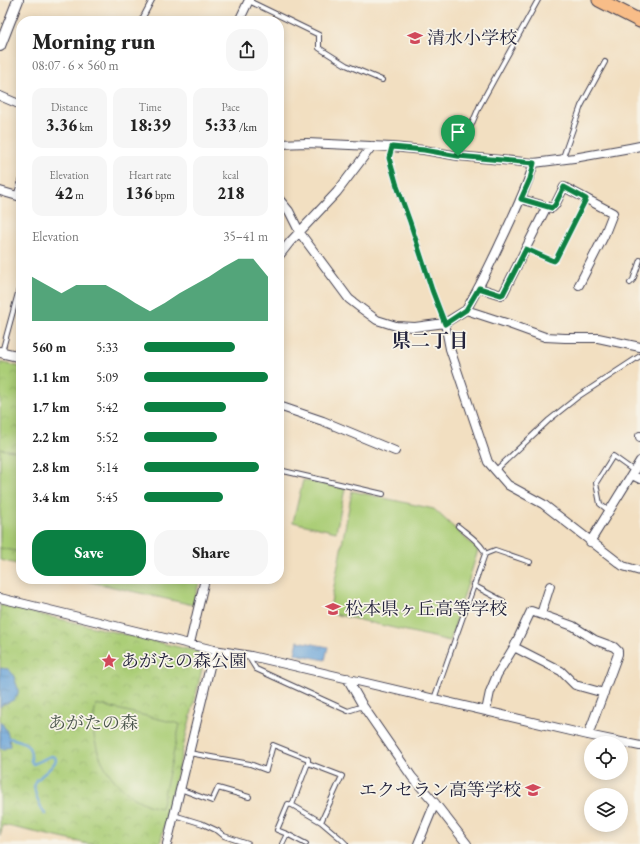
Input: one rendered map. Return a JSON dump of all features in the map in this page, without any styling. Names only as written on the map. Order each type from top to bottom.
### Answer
[{"type":"main road","points":[[599,0],[640,21]]},
{"type":"street","points":[[0,46],[18,0]]},
{"type":"street","points":[[241,16],[249,0]]},
{"type":"street","points":[[0,96],[16,104]]},
{"type":"street","points":[[284,144],[306,143],[392,147],[424,150],[458,156],[534,163],[562,160],[640,146]]},
{"type":"street","points":[[284,250],[337,192],[372,146]]},
{"type":"street","points":[[284,204],[289,210],[300,232],[349,299],[362,310],[377,320],[396,326],[414,327],[445,324],[466,310],[479,288],[530,179],[534,163]]},
{"type":"street","points":[[521,199],[552,208],[564,187],[613,214],[604,236],[579,285]]},
{"type":"street","points":[[0,191],[16,196]]},
{"type":"street","points":[[479,288],[501,295],[503,294],[547,206]]},
{"type":"street","points":[[466,310],[545,337],[598,338],[640,347]]},
{"type":"street","points":[[445,324],[450,349],[488,462],[508,486],[543,504],[619,564],[640,571]]},
{"type":"street","points":[[1,352],[16,356]]},
{"type":"street","points":[[284,408],[322,421],[395,451]]},
{"type":"street","points":[[590,542],[640,461]]},
{"type":"street","points":[[633,473],[640,479]]},
{"type":"street","points":[[190,643],[204,584]]},
{"type":"street","points":[[540,614],[550,586]]},
{"type":"street","points":[[0,598],[214,650],[251,656],[640,746]]},
{"type":"street","points":[[486,711],[490,692],[531,611],[573,626],[595,640],[617,649],[618,651],[588,735]]},
{"type":"street","points":[[514,647],[561,671],[575,685],[604,692]]},
{"type":"street","points":[[167,844],[214,650]]},
{"type":"street","points":[[347,678],[363,706],[412,777],[435,803],[467,844]]},
{"type":"street","points":[[418,844],[435,803]]},
{"type":"lane","points":[[144,16],[152,0]]},
{"type":"lane","points":[[249,0],[281,16]]},
{"type":"lane","points":[[458,156],[480,105],[538,0]]},
{"type":"lane","points":[[284,18],[319,35],[319,48],[346,65],[382,80]]},
{"type":"lane","points":[[562,160],[581,106],[605,62]]},
{"type":"lane","points":[[392,147],[389,158],[397,186],[445,324]]},
{"type":"lane","points":[[526,249],[554,261],[586,199]]},
{"type":"lane","points":[[630,283],[633,280],[640,260]]},
{"type":"lane","points":[[1,352],[16,300]]},
{"type":"lane","points":[[496,470],[555,415],[579,396],[640,356]]},
{"type":"lane","points":[[609,511],[600,504],[596,484],[613,456],[633,473]]},
{"type":"lane","points":[[284,471],[383,494]]},
{"type":"lane","points":[[434,699],[485,554],[484,550],[458,526]]},
{"type":"lane","points":[[485,554],[495,550],[530,562]]},
{"type":"lane","points":[[473,585],[503,601]]},
{"type":"lane","points":[[251,656],[256,669],[348,711],[363,706]]},
{"type":"lane","points":[[189,753],[250,764],[266,770],[273,745],[308,759],[308,763],[292,805]]},
{"type":"lane","points":[[308,763],[342,776],[321,822]]},
{"type":"lane","points":[[180,789],[212,801],[218,788],[249,797]]},
{"type":"lane","points":[[306,844],[277,830],[288,804],[321,822],[346,844]]},
{"type":"lane","points":[[174,815],[203,824],[218,831],[224,836],[248,844]]},
{"type":"lane","points":[[282,844],[287,834]]},
{"type":"green space","points":[[0,362],[16,366],[16,564],[0,560]]},
{"type":"green space","points":[[0,449],[16,451],[16,551],[0,548]]},
{"type":"green space","points":[[303,480],[345,489],[336,532],[293,522]]},
{"type":"green space","points":[[352,491],[434,509],[478,550],[450,641],[329,613]]},
{"type":"green space","points":[[100,584],[199,584],[193,605]]},
{"type":"green space","name":"あがたの森","points":[[0,605],[204,653],[205,657],[160,844],[88,844],[3,825],[0,836]]},
{"type":"green space","points":[[96,704],[180,724],[161,808],[151,806],[136,799],[118,785],[111,776],[96,746],[94,719]]},
{"type":"water","points":[[298,641],[328,647],[325,660],[295,654]]},
{"type":"water","points":[[0,668],[8,669],[14,676],[18,688],[18,695],[0,707]]},
{"type":"water","points":[[0,721],[7,732],[10,742],[10,746],[4,749],[0,748]]},
{"type":"waterway","points":[[9,738],[19,740],[29,747],[31,761],[33,764],[51,756],[55,757],[56,760],[53,765],[36,780],[34,786],[41,807]]},
{"type":"waterway","points":[[42,809],[45,814]]},
{"type":"place","name":"清水小学校","points":[[415,38]]},
{"type":"place","name":"松本県ヶ丘高等学校","points":[[333,609]]},
{"type":"place","name":"あがたの森公園","points":[[109,661]]},
{"type":"place","name":"エクセラン高等学校","points":[[533,790]]},
{"type":"district","name":"県二丁目","points":[[430,340]]},
{"type":"route","points":[[392,147],[424,150],[458,156],[534,163],[530,179],[521,199],[552,208],[564,187],[586,199],[554,261],[526,249],[503,294],[501,295],[479,288],[466,310],[445,324],[432,290],[389,158],[392,147]]}]
